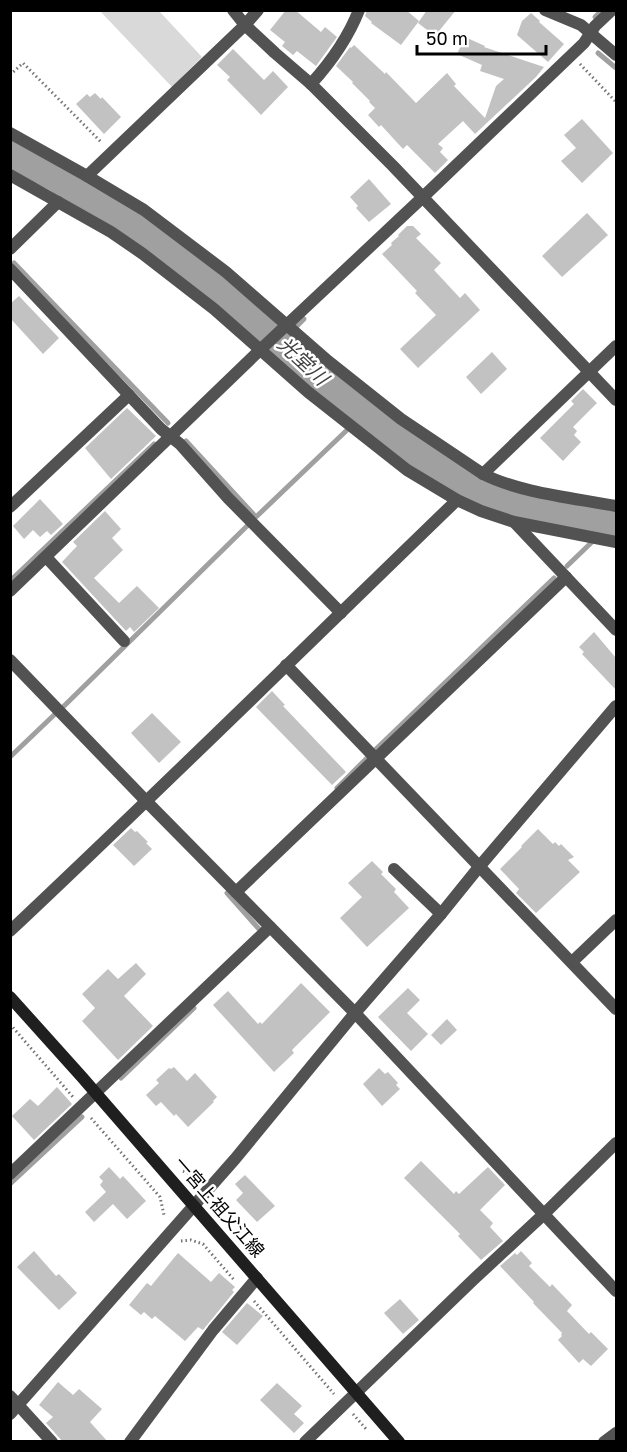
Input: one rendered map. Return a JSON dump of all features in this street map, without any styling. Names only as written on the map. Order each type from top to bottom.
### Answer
[{"type":"main road","name":"一宮上祖父江線","points":[[10,997],[399,1442]]},
{"type":"street","points":[[233,10],[275,53],[311,84],[423,197],[616,400]]},
{"type":"street","points":[[87,176],[246,25],[258,10]]},
{"type":"street","points":[[311,84],[331,61],[353,26],[359,10]]},
{"type":"street","points":[[545,10],[581,26],[616,55]]},
{"type":"street","points":[[10,591],[584,43],[595,26],[612,10]]},
{"type":"street","points":[[10,133],[144,210],[226,272],[328,361],[400,419],[483,474],[494,480],[527,489],[616,506]]},
{"type":"street","points":[[10,175],[111,232],[143,254],[214,309],[255,346],[263,348],[308,392],[407,470],[480,511],[513,522],[616,542]]},
{"type":"street","points":[[10,249],[58,202]]},
{"type":"street","points":[[10,269],[161,429],[180,444],[228,498],[341,613]]},
{"type":"street","points":[[483,474],[616,346]]},
{"type":"street","points":[[10,507],[129,394]]},
{"type":"street","points":[[10,931],[147,802],[457,500]]},
{"type":"street","points":[[513,522],[616,630]]},
{"type":"street","points":[[46,557],[124,641]]},
{"type":"street","points":[[236,892],[566,577]]},
{"type":"street","points":[[10,660],[355,1013],[616,1291]]},
{"type":"street","points":[[286,665],[616,1009]]},
{"type":"street","points":[[52,1442],[13,1405],[236,1160],[355,1013],[616,706]]},
{"type":"street","points":[[394,869],[441,914]]},
{"type":"street","points":[[572,962],[616,920]]},
{"type":"street","points":[[10,1174],[270,927]]},
{"type":"street","points":[[305,1442],[616,1143]]},
{"type":"street","points":[[130,1442],[207,1339],[257,1278]]},
{"type":"street","points":[[604,1442],[616,1433]]},
{"type":"path","points":[[571,55],[616,102]]},
{"type":"path","points":[[10,75],[23,63],[112,152]]},
{"type":"path","points":[[10,1024],[160,1197],[164,1215],[159,1221],[179,1241],[191,1240],[203,1244],[371,1434]]},
{"type":"shaded area","points":[[100,11],[159,11],[202,57],[172,87]]},
{"type":"building","points":[[286,10],[295,10],[321,32],[325,27],[337,37],[316,66],[297,51],[293,55],[282,46],[285,42],[270,30]]},
{"type":"building","points":[[367,10],[406,10],[419,21],[401,45],[371,23],[365,16]]},
{"type":"building","points":[[427,10],[456,10],[435,36],[418,23]]},
{"type":"building","points":[[531,13],[564,44],[548,62],[517,35],[522,21]]},
{"type":"building","points":[[465,37],[484,47],[544,67],[475,134],[463,121],[438,144],[443,148],[440,152],[448,160],[435,173],[407,145],[403,149],[381,125],[379,127],[368,115],[375,108],[336,66],[354,45],[385,74],[386,72],[416,103],[447,73],[456,84],[454,86],[485,118],[496,86],[504,79],[480,71],[482,65],[457,54]]},
{"type":"building","points":[[233,49],[264,80],[273,71],[288,87],[261,115],[227,80],[230,77],[217,65]]},
{"type":"building","points":[[95,93],[101,99],[102,97],[121,117],[104,134],[76,104],[87,94],[90,97]]},
{"type":"building","points":[[582,119],[613,153],[582,183],[561,161],[576,148],[564,135]]},
{"type":"building","points":[[369,179],[391,204],[369,222],[356,208],[358,206],[350,197]]},
{"type":"building","points":[[587,213],[608,235],[562,277],[542,256]]},
{"type":"building","points":[[407,226],[413,226],[421,234],[416,238],[441,263],[434,270],[460,298],[465,293],[480,310],[418,368],[400,349],[436,315],[382,254]]},
{"type":"building","points":[[19,296],[59,338],[43,354],[10,318],[10,304]]},
{"type":"building","points":[[492,352],[507,369],[481,394],[466,377]]},
{"type":"building","points":[[583,389],[597,403],[573,427],[577,431],[574,435],[581,442],[563,461],[540,438],[574,404],[571,401]]},
{"type":"building","points":[[127,408],[156,436],[111,479],[85,448]]},
{"type":"building","points":[[40,499],[63,524],[51,535],[47,531],[40,537],[33,530],[24,539],[13,526]]},
{"type":"building","points":[[105,511],[121,529],[112,538],[123,550],[94,578],[119,603],[137,586],[159,608],[134,632],[130,627],[126,631],[62,562],[77,546],[73,542]]},
{"type":"building","points":[[594,632],[616,658],[616,690],[582,654],[584,652],[579,647]]},
{"type":"building","points":[[272,691],[285,705],[283,706],[346,772],[332,785],[256,707]]},
{"type":"building","points":[[152,713],[181,742],[159,763],[131,733]]},
{"type":"building","points":[[131,828],[148,842],[146,843],[152,849],[134,866],[113,845]]},
{"type":"building","points":[[538,829],[553,844],[555,842],[559,846],[561,844],[574,857],[568,860],[580,872],[536,913],[516,893],[519,889],[500,869]]},
{"type":"building","points":[[372,861],[396,889],[394,892],[409,908],[367,947],[340,918],[362,897],[348,883]]},
{"type":"building","points":[[136,963],[146,974],[124,996],[153,1026],[118,1060],[82,1021],[95,1008],[82,994],[108,969],[118,979]]},
{"type":"building","points":[[301,983],[330,1012],[292,1050],[294,1053],[274,1072],[213,1005],[228,991],[258,1024],[260,1022],[262,1024]]},
{"type":"building","points":[[408,988],[420,1000],[407,1013],[428,1034],[411,1051],[378,1017]]},
{"type":"building","points":[[447,1019],[457,1030],[441,1045],[431,1035]]},
{"type":"building","points":[[174,1067],[187,1081],[195,1073],[217,1097],[188,1127],[161,1102],[156,1106],[146,1095],[159,1083],[156,1080],[169,1068]]},
{"type":"building","points":[[379,1068],[385,1074],[388,1072],[398,1083],[396,1085],[400,1089],[382,1106],[363,1084]]},
{"type":"building","points":[[57,1087],[72,1104],[34,1140],[12,1116],[30,1099],[38,1106]]},
{"type":"building","points":[[421,1161],[454,1194],[456,1191],[459,1194],[488,1167],[505,1185],[480,1210],[493,1223],[490,1227],[503,1241],[481,1260],[458,1236],[460,1234],[404,1178]]},
{"type":"building","points":[[109,1167],[120,1179],[123,1176],[146,1201],[127,1219],[113,1204],[94,1222],[85,1212],[106,1192],[100,1185],[103,1181],[99,1177]]},
{"type":"building","points":[[245,1175],[275,1206],[257,1222],[236,1200],[243,1193],[235,1184]]},
{"type":"building","points":[[34,1251],[56,1276],[59,1274],[77,1293],[59,1310],[17,1267]]},
{"type":"building","points":[[521,1251],[532,1263],[529,1266],[550,1287],[552,1284],[572,1305],[567,1311],[589,1334],[591,1332],[608,1349],[591,1366],[583,1359],[579,1363],[558,1340],[562,1333],[500,1266],[515,1253],[517,1255]]},
{"type":"building","points":[[178,1253],[211,1282],[219,1273],[235,1287],[232,1290],[234,1292],[203,1330],[198,1327],[185,1341],[155,1316],[152,1319],[144,1312],[141,1315],[129,1305],[147,1283],[151,1286]]},
{"type":"building","points":[[400,1299],[419,1320],[403,1334],[384,1313]]},
{"type":"building","points":[[247,1303],[263,1316],[237,1345],[222,1332]]},
{"type":"building","points":[[58,1382],[73,1395],[79,1389],[102,1409],[90,1422],[108,1442],[63,1442],[46,1423],[53,1417],[39,1405]]},
{"type":"building","points":[[277,1383],[302,1406],[294,1414],[304,1423],[294,1433],[260,1400]]},
{"type":"waterway","points":[[595,17],[602,10]]},
{"type":"waterway","points":[[598,53],[616,68]]},
{"type":"waterway","name":"光堂川","points":[[10,151],[57,176],[154,238],[210,280],[265,326],[336,392],[410,448],[456,478],[488,495],[616,524]]},
{"type":"waterway","points":[[14,263],[168,423]]},
{"type":"waterway","points":[[297,326],[304,319]]},
{"type":"waterway","points":[[186,441],[256,517],[346,431]]},
{"type":"waterway","points":[[10,581],[154,444]]},
{"type":"waterway","points":[[601,534],[611,523]]},
{"type":"waterway","points":[[62,708],[248,525]]},
{"type":"waterway","points":[[567,566],[593,541]]},
{"type":"waterway","points":[[375,750],[554,578]]},
{"type":"waterway","points":[[10,757],[54,715]]},
{"type":"waterway","points":[[337,788],[366,759]]},
{"type":"waterway","points":[[227,893],[259,929]]},
{"type":"waterway","points":[[121,1078],[194,1008]]},
{"type":"waterway","points":[[10,1184],[82,1117]]}]
